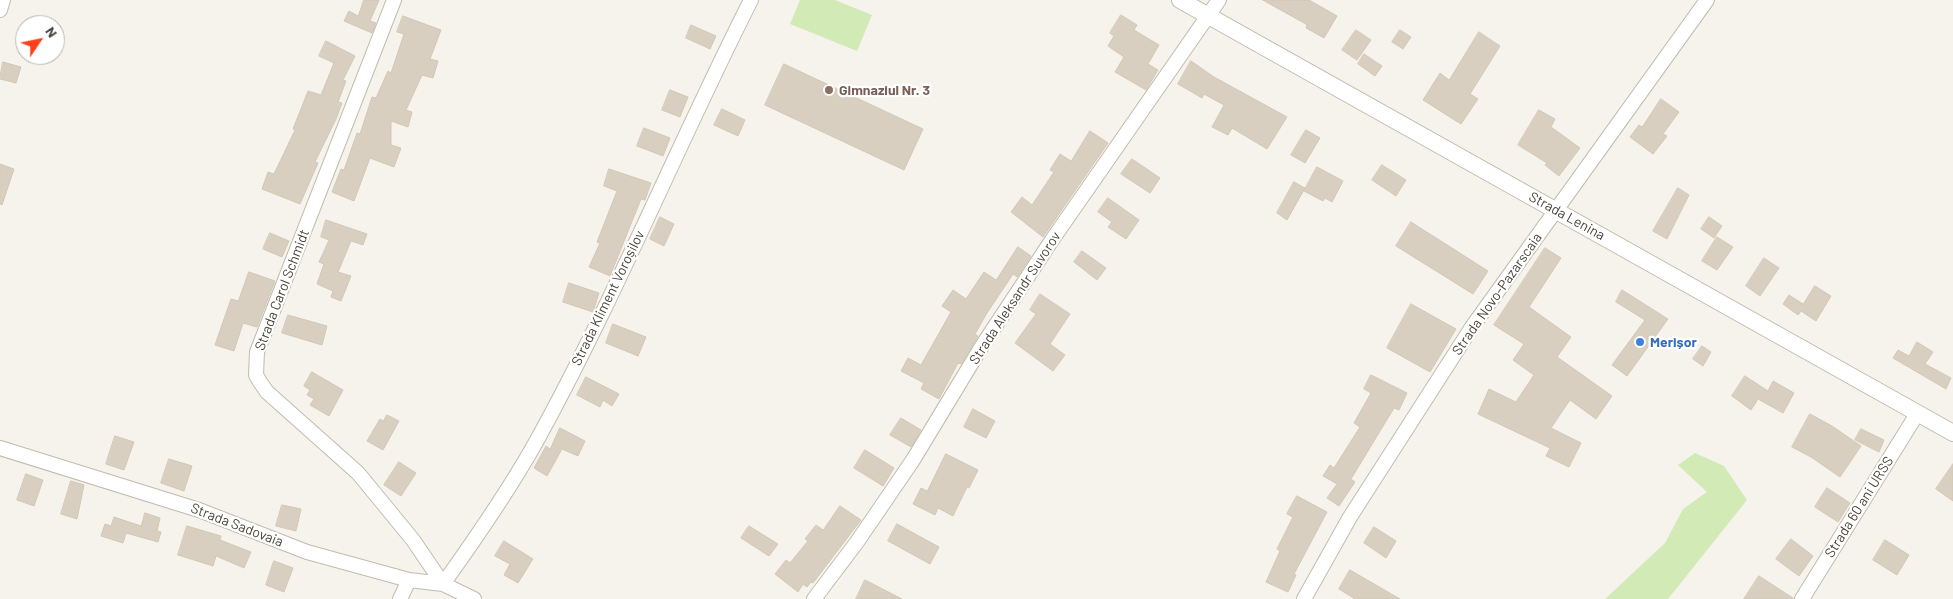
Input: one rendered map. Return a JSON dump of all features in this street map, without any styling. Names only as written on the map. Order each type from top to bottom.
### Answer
[{"type":"street","points":[[0,10],[3,0]]},
{"type":"street","name":"Strada Carol Schmidt","points":[[394,0],[257,352],[256,375],[267,392],[358,473],[413,540],[443,584]]},
{"type":"street","name":"Strada Kliment Voroșilov","points":[[443,584],[488,520],[536,443],[598,321],[751,0]]},
{"type":"street","name":"Strada Lenina","points":[[1180,0],[1953,433]]},
{"type":"street","name":"Strada Aleksandr Suvorov","points":[[814,599],[857,542],[913,460],[982,346],[1052,240],[1219,0]]},
{"type":"street","name":"Strada Novo-Pazarscaia","points":[[1304,599],[1350,517],[1414,414],[1472,326],[1707,0]]},
{"type":"street","name":"Strada 60 ani URSS","points":[[1802,599],[1917,414]]},
{"type":"street","name":"Strada Sadovaia","points":[[0,448],[199,510],[307,552],[409,580],[443,584],[474,599]]},
{"type":"street","points":[[400,599],[409,580]]},
{"type":"green space","points":[[800,0],[835,0],[872,15],[857,51],[790,24]]},
{"type":"green space","points":[[1695,453],[1724,466],[1747,500],[1668,599],[1605,599],[1665,543],[1683,509],[1707,492],[1678,465]]},
{"type":"building","points":[[364,0],[379,0],[370,21],[376,23],[372,33],[344,21],[349,11],[358,16]]},
{"type":"building","points":[[1263,0],[1309,0],[1337,16],[1324,38],[1306,28],[1307,25]]},
{"type":"building","points":[[1121,15],[1137,25],[1134,30],[1159,45],[1148,64],[1158,70],[1146,90],[1115,72],[1124,57],[1108,46],[1114,36],[1110,33]]},
{"type":"building","points":[[403,16],[441,30],[430,59],[438,61],[433,78],[422,75],[406,110],[412,112],[408,127],[391,121],[391,145],[401,148],[394,167],[370,158],[354,201],[332,192],[341,169],[344,170],[357,133],[360,134],[372,97],[376,98],[388,71],[391,73],[404,34],[397,32]]},
{"type":"building","points":[[691,25],[716,36],[710,49],[686,38]]},
{"type":"building","points":[[1356,30],[1371,40],[1357,60],[1342,50]]},
{"type":"building","points":[[1400,30],[1411,37],[1403,49],[1392,42]]},
{"type":"building","points":[[1479,32],[1500,46],[1470,94],[1478,99],[1461,124],[1423,100],[1440,73],[1449,80]]},
{"type":"building","points":[[326,41],[355,56],[343,80],[346,81],[338,102],[342,103],[315,162],[318,163],[300,204],[262,189],[268,172],[274,174],[295,130],[293,129],[308,91],[321,95],[334,63],[319,56]]},
{"type":"building","points":[[1364,54],[1382,66],[1375,76],[1358,64]]},
{"type":"building","points":[[1191,61],[1214,77],[1287,117],[1267,149],[1232,128],[1228,135],[1212,127],[1224,105],[1204,94],[1202,98],[1178,84]]},
{"type":"building","points":[[3,62],[21,67],[16,83],[0,79]]},
{"type":"building","points":[[784,64],[923,129],[904,170],[765,105]]},
{"type":"building","points":[[670,90],[688,97],[680,117],[662,110]]},
{"type":"building","points":[[1661,99],[1679,112],[1663,134],[1667,136],[1653,154],[1630,137],[1639,125],[1642,127]]},
{"type":"building","points":[[722,109],[745,120],[738,136],[714,125]]},
{"type":"building","points":[[1539,110],[1555,119],[1551,127],[1580,148],[1559,176],[1545,165],[1547,163],[1518,145]]},
{"type":"building","points":[[644,128],[670,138],[663,156],[637,146]]},
{"type":"building","points":[[1306,130],[1320,138],[1305,163],[1291,155]]},
{"type":"building","points":[[1090,131],[1108,143],[1043,237],[1011,212],[1022,197],[1032,205],[1054,172],[1050,170],[1060,154],[1071,161]]},
{"type":"building","points":[[1132,159],[1160,178],[1150,193],[1121,174]]},
{"type":"building","points":[[0,164],[14,169],[2,205],[0,204]]},
{"type":"building","points":[[1382,165],[1406,180],[1396,196],[1372,180]]},
{"type":"building","points":[[1317,167],[1343,181],[1332,202],[1325,198],[1323,201],[1304,191]]},
{"type":"building","points":[[609,169],[651,183],[645,200],[641,199],[610,276],[589,267],[600,243],[597,242],[617,191],[604,186]]},
{"type":"building","points":[[1294,182],[1305,188],[1287,220],[1277,213]]},
{"type":"building","points":[[1678,188],[1689,195],[1667,239],[1653,231]]},
{"type":"building","points":[[1108,198],[1139,220],[1126,239],[1108,227],[1112,222],[1098,212]]},
{"type":"building","points":[[660,217],[674,224],[664,246],[650,239]]},
{"type":"building","points":[[1709,217],[1722,226],[1714,238],[1701,229]]},
{"type":"building","points":[[326,220],[367,234],[363,245],[351,241],[338,272],[351,276],[341,301],[331,297],[333,291],[317,284],[324,264],[319,262],[329,240],[321,237]]},
{"type":"building","points":[[1411,222],[1488,271],[1473,294],[1396,246]]},
{"type":"building","points":[[270,233],[289,241],[282,257],[263,249]]},
{"type":"building","points":[[1717,237],[1733,247],[1717,270],[1702,261]]},
{"type":"building","points":[[1018,247],[1031,256],[1017,277],[1013,274],[987,313],[975,334],[978,336],[961,364],[958,363],[939,399],[921,389],[924,383],[901,371],[908,358],[921,365],[951,312],[942,306],[953,290],[966,299],[984,272],[996,280]]},
{"type":"building","points":[[1545,248],[1561,258],[1529,307],[1571,337],[1557,357],[1612,396],[1596,419],[1570,400],[1551,428],[1581,443],[1569,467],[1546,456],[1550,448],[1478,414],[1489,389],[1516,402],[1534,375],[1513,360],[1524,344],[1494,325]]},
{"type":"building","points":[[1082,251],[1106,268],[1097,280],[1074,262]]},
{"type":"building","points":[[1764,258],[1779,268],[1760,296],[1746,286]]},
{"type":"building","points":[[249,272],[275,281],[257,327],[243,323],[234,351],[215,345],[231,299],[238,301]]},
{"type":"building","points":[[569,283],[599,293],[593,312],[563,302]]},
{"type":"building","points":[[1815,286],[1831,296],[1816,321],[1801,311],[1798,315],[1783,304],[1789,295],[1803,304]]},
{"type":"building","name":"Merișor","points":[[1622,290],[1668,319],[1627,376],[1612,365],[1645,320],[1616,302]]},
{"type":"building","points":[[1040,294],[1070,314],[1050,344],[1065,355],[1053,371],[1015,343],[1036,314],[1030,310]]},
{"type":"building","points":[[1411,304],[1456,329],[1430,372],[1387,348]]},
{"type":"building","points":[[288,315],[327,326],[322,345],[282,333]]},
{"type":"building","points":[[613,324],[646,337],[638,356],[606,343]]},
{"type":"building","points":[[1917,342],[1933,352],[1925,364],[1951,378],[1946,389],[1893,358],[1898,350],[1909,356]]},
{"type":"building","points":[[1702,346],[1711,352],[1703,366],[1693,359]]},
{"type":"building","points":[[312,372],[343,390],[329,416],[310,405],[314,399],[307,395],[310,390],[304,386]]},
{"type":"building","points":[[1371,375],[1407,393],[1399,410],[1394,408],[1351,479],[1355,482],[1339,506],[1327,498],[1337,484],[1323,476],[1330,465],[1334,468],[1360,427],[1354,423],[1371,393],[1364,389]]},
{"type":"building","points":[[1745,376],[1768,391],[1773,381],[1794,393],[1783,413],[1758,399],[1751,410],[1732,396]]},
{"type":"building","points":[[586,377],[619,394],[612,406],[603,400],[600,407],[577,395]]},
{"type":"building","points":[[973,409],[995,421],[986,438],[964,427]]},
{"type":"building","points":[[1810,414],[1832,426],[1861,446],[1840,477],[1811,457],[1792,447]]},
{"type":"building","points":[[387,415],[399,421],[383,450],[367,441],[380,419],[383,421]]},
{"type":"building","points":[[901,418],[921,430],[911,447],[890,435]]},
{"type":"building","points":[[560,428],[585,441],[578,456],[562,449],[547,476],[534,468],[546,446],[550,449]]},
{"type":"building","points":[[1861,429],[1884,440],[1879,452],[1855,440]]},
{"type":"building","points":[[115,436],[134,442],[124,470],[106,464]]},
{"type":"building","points":[[865,450],[894,468],[883,486],[854,468]]},
{"type":"building","points":[[946,454],[978,470],[969,488],[967,487],[953,516],[938,508],[935,515],[913,504],[921,488],[927,491]]},
{"type":"building","points":[[169,459],[192,466],[184,491],[161,483]]},
{"type":"building","points":[[399,462],[416,473],[401,496],[384,485]]},
{"type":"building","points":[[1953,464],[1953,501],[1936,489]]},
{"type":"building","points":[[26,474],[43,480],[34,506],[17,500]]},
{"type":"building","points":[[71,481],[84,485],[77,519],[61,514]]},
{"type":"building","points":[[1827,488],[1850,503],[1838,522],[1815,507]]},
{"type":"building","points":[[1297,496],[1327,512],[1294,574],[1296,575],[1288,592],[1266,582],[1280,551],[1277,549],[1293,517],[1287,514]]},
{"type":"building","points":[[282,505],[301,509],[296,531],[276,526]]},
{"type":"building","points":[[840,506],[861,520],[813,583],[811,582],[807,587],[803,584],[798,592],[775,574],[786,560],[790,563],[808,541],[805,539],[816,525],[823,530]]},
{"type":"building","points":[[145,513],[160,518],[157,531],[161,532],[158,542],[126,533],[123,543],[101,536],[105,524],[111,526],[114,517],[141,526]]},
{"type":"building","points":[[897,524],[939,547],[930,564],[888,541]]},
{"type":"building","points":[[187,526],[221,536],[220,540],[251,552],[244,568],[216,556],[213,566],[178,555]]},
{"type":"building","points":[[749,526],[778,544],[769,556],[741,538]]},
{"type":"building","points":[[1374,527],[1396,541],[1386,558],[1364,543]]},
{"type":"building","points":[[1791,539],[1813,556],[1799,576],[1776,559]]},
{"type":"building","points":[[1885,540],[1909,555],[1897,575],[1873,560]]},
{"type":"building","points":[[504,541],[533,559],[518,583],[504,575],[510,564],[495,556]]},
{"type":"building","points":[[274,561],[293,568],[284,592],[266,585]]},
{"type":"building","points":[[1350,570],[1400,599],[1355,599],[1339,589]]},
{"type":"building","points":[[1759,576],[1793,598],[1793,599],[1744,599]]},
{"type":"building","points":[[865,580],[902,599],[856,599]]},
{"type":"place","name":"Gimnaziul Nr. 3","points":[[829,90]]},
{"type":"place","name":"Merișor","points":[[1640,342]]}]
